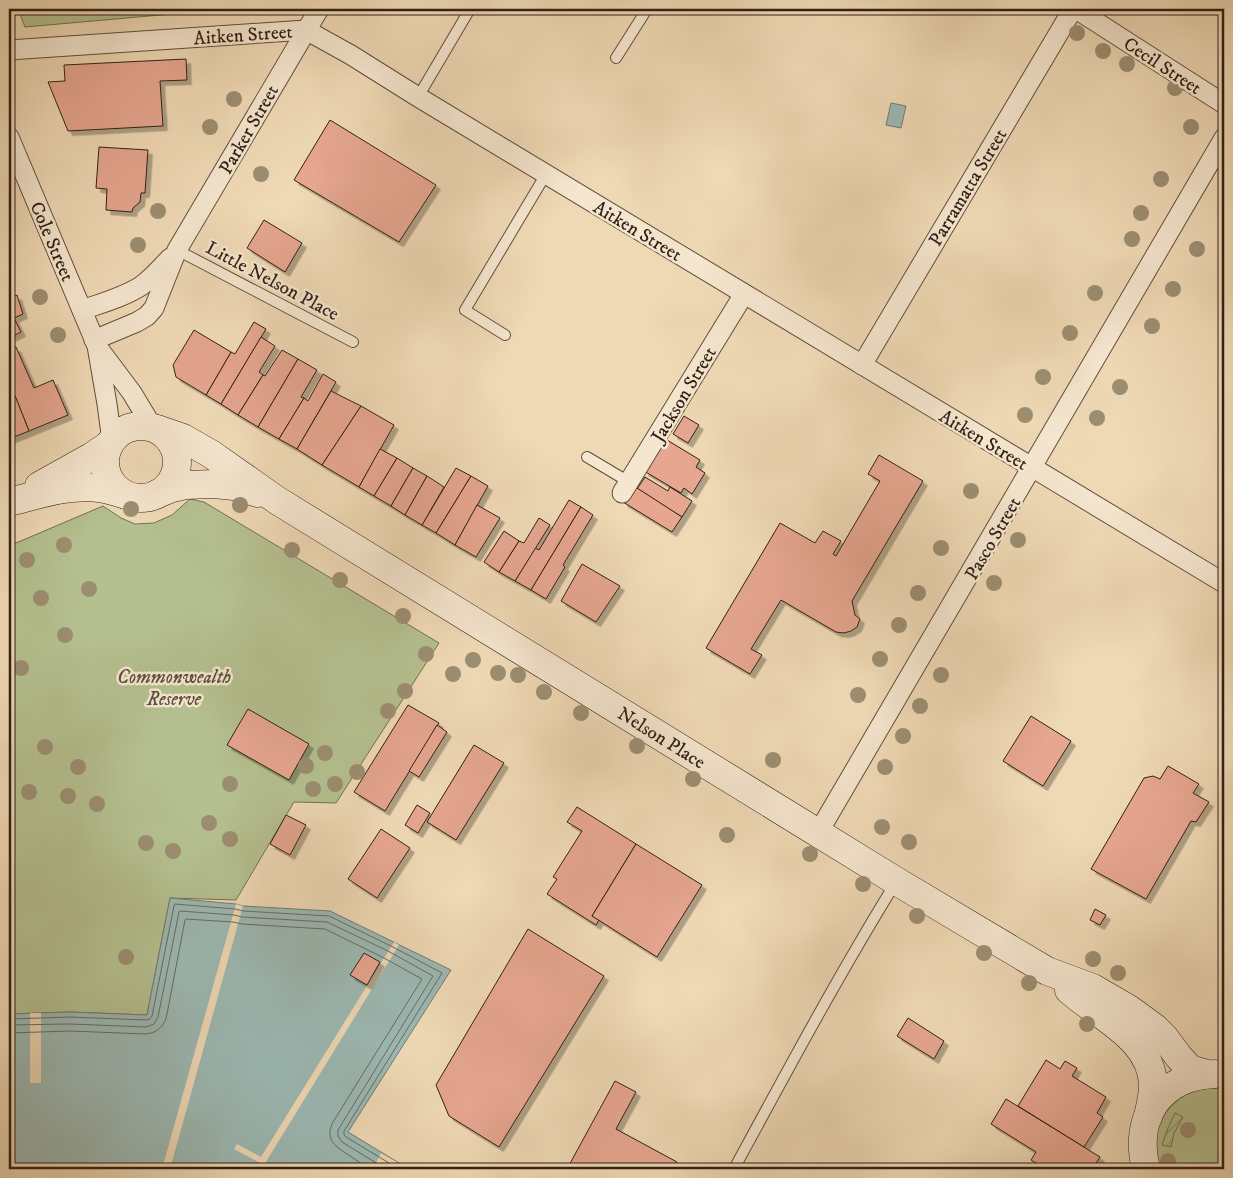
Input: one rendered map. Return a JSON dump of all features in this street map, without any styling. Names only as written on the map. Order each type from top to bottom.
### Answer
[{"type":"street","name":"Parker Street","points":[[96,343],[147,316],[156,304],[177,250],[319,9]]},
{"type":"street","name":"Cecil Street","points":[[1075,9],[1224,104]]},
{"type":"street","name":"Parramatta Street","points":[[862,365],[1075,9]]},
{"type":"street","name":"Aitken Street","points":[[9,50],[306,30],[351,55],[1224,583]]},
{"type":"street","name":"Cole Street","points":[[9,137],[96,343],[106,395],[110,443]]},
{"type":"street","name":"Pasco Street","points":[[818,833],[1033,468],[1224,138]]},
{"type":"street","name":"Parker Street","points":[[82,310],[125,294],[140,286],[153,277],[177,250]]},
{"type":"street","name":"Jackson Street","points":[[626,488],[744,294]]},
{"type":"street","name":"Cole Street","points":[[96,343],[155,428]]},
{"type":"street","points":[[130,427],[155,428],[170,440],[176,450],[178,462],[173,479],[166,488],[157,494],[142,498],[131,497],[103,488],[77,487],[9,502],[72,467],[110,443],[120,432],[130,427]]},
{"type":"street","name":"Nelson Place","points":[[155,428],[183,438],[211,454],[278,501],[896,881],[1047,971],[1087,1005],[1125,1032],[1146,1059],[1153,1085],[1142,1143],[1146,1169]]},
{"type":"street","points":[[110,443],[105,462],[108,476],[115,487],[126,495]]},
{"type":"street","name":"Nelson Place","points":[[157,494],[184,485],[224,484],[249,490],[278,501]]},
{"type":"street","name":"Nelson Place","points":[[1047,971],[1093,988],[1129,1009],[1155,1028],[1179,1057],[1193,1070],[1216,1074]]},
{"type":"street","points":[[1148,1117],[1157,1101],[1176,1084],[1190,1078],[1216,1074]]},
{"type":"lane","points":[[418,97],[470,9]]},
{"type":"lane","points":[[616,58],[647,9]]},
{"type":"lane","points":[[505,335],[465,310],[546,174]]},
{"type":"lane","name":"Little Nelson Place","points":[[177,250],[353,342]]},
{"type":"lane","points":[[587,457],[626,488]]},
{"type":"lane","points":[[734,1169],[865,932],[896,881]]},
{"type":"green space","points":[[18,9],[228,9],[25,27]]},
{"type":"green space","name":"Commonwealth Reserve","points":[[190,499],[204,502],[439,643],[336,803],[294,802],[236,900],[170,898],[147,1015],[70,1012],[9,1014],[9,546],[103,506],[121,518],[135,524],[154,523],[172,515]]},
{"type":"green space","points":[[1224,1088],[1224,1169],[1160,1169],[1156,1139],[1157,1130],[1162,1118],[1185,1095],[1193,1091]]},
{"type":"green space","points":[[1175,1113],[1183,1117],[1174,1133],[1171,1147],[1162,1145],[1168,1128]]},
{"type":"water","points":[[891,103],[906,106],[901,128],[886,125]]},
{"type":"water","points":[[170,898],[243,906],[330,911],[451,970],[348,1132],[409,1169],[9,1169],[9,1014],[70,1012],[147,1015]]},
{"type":"pier","points":[[236,904],[243,906],[170,1169],[162,1169]]},
{"type":"pier","points":[[394,942],[399,945],[264,1165],[234,1149],[237,1144],[261,1157]]},
{"type":"pier","points":[[30,1013],[41,1013],[41,1083],[30,1083]]},
{"type":"pier","points":[[381,1153],[400,1164],[397,1169],[373,1169]]},
{"type":"building","points":[[186,59],[187,80],[160,81],[163,126],[68,131],[48,82],[65,81],[64,65]]},
{"type":"building","points":[[330,120],[436,185],[399,242],[294,180]]},
{"type":"building","points":[[99,147],[148,150],[145,193],[141,193],[140,202],[133,208],[132,212],[106,210],[107,189],[96,188]]},
{"type":"building","points":[[264,220],[302,243],[285,272],[247,248]]},
{"type":"building","points":[[17,295],[23,314],[14,318],[21,332],[9,338],[9,299]]},
{"type":"building","points":[[254,322],[266,329],[221,404],[206,395],[231,352],[235,354]]},
{"type":"building","points":[[194,330],[231,352],[206,395],[176,377],[173,365]]},
{"type":"building","points":[[261,337],[275,346],[259,372],[263,375],[238,415],[221,404]]},
{"type":"building","points":[[16,347],[34,388],[53,380],[68,415],[29,431],[9,381],[9,350]]},
{"type":"building","points":[[282,350],[298,359],[258,427],[238,415],[263,375],[265,376]]},
{"type":"building","points":[[298,359],[317,370],[301,397],[304,398],[279,439],[258,427]]},
{"type":"building","points":[[323,374],[336,382],[297,449],[279,439],[304,398],[308,401]]},
{"type":"building","points":[[9,384],[29,431],[9,439]]},
{"type":"building","points":[[331,391],[361,406],[322,465],[297,449]]},
{"type":"building","points":[[361,406],[394,425],[359,487],[322,465]]},
{"type":"building","points":[[684,416],[699,425],[688,443],[673,434]]},
{"type":"building","points":[[667,440],[700,460],[696,467],[705,473],[692,494],[684,488],[681,493],[644,471],[661,445],[663,446]]},
{"type":"building","points":[[380,449],[397,458],[374,496],[359,487]]},
{"type":"building","points":[[879,455],[923,481],[852,601],[855,615],[860,619],[857,627],[844,633],[836,632],[781,600],[751,649],[762,655],[750,674],[706,648],[780,523],[815,543],[823,531],[841,541],[833,554],[836,556],[880,481],[868,474]]},
{"type":"building","points":[[397,458],[413,468],[391,506],[374,496]]},
{"type":"building","points":[[413,468],[427,476],[405,515],[391,506]]},
{"type":"building","points":[[456,468],[471,476],[436,533],[422,525]]},
{"type":"building","points":[[427,476],[444,487],[422,525],[405,515]]},
{"type":"building","points":[[471,476],[488,486],[455,545],[436,533]]},
{"type":"building","points":[[645,477],[668,491],[670,487],[692,501],[682,517],[637,489]]},
{"type":"building","points":[[634,486],[682,517],[672,532],[623,502]]},
{"type":"building","points":[[569,500],[581,507],[531,590],[515,581],[535,548],[539,550]]},
{"type":"building","points":[[477,505],[500,518],[476,557],[455,545]]},
{"type":"building","points":[[581,507],[593,515],[563,565],[565,567],[546,599],[531,590]]},
{"type":"building","points":[[539,518],[550,525],[515,581],[499,572],[519,541],[524,543]]},
{"type":"building","points":[[504,531],[519,541],[499,572],[484,562]]},
{"type":"building","points":[[582,564],[620,586],[596,622],[561,601]]},
{"type":"building","points":[[408,705],[439,723],[385,811],[354,792]]},
{"type":"building","points":[[248,709],[309,744],[289,780],[227,745]]},
{"type":"building","points":[[1031,716],[1071,741],[1043,786],[1003,761]]},
{"type":"building","points":[[437,725],[447,732],[419,777],[409,771]]},
{"type":"building","points":[[474,745],[504,763],[456,840],[427,822]]},
{"type":"building","points":[[1168,766],[1199,784],[1193,793],[1209,802],[1196,822],[1191,821],[1146,899],[1091,869],[1144,778],[1153,776],[1160,779]]},
{"type":"building","points":[[417,805],[430,813],[418,833],[405,825]]},
{"type":"building","points":[[577,807],[636,844],[592,916],[599,920],[596,925],[547,894],[557,879],[553,877],[582,831],[567,822]]},
{"type":"building","points":[[286,815],[306,825],[290,855],[270,844]]},
{"type":"building","points":[[381,829],[410,848],[377,898],[348,879]]},
{"type":"building","points":[[636,844],[702,885],[657,957],[592,916]]},
{"type":"building","points":[[1095,909],[1106,915],[1100,925],[1090,920]]},
{"type":"building","points":[[528,929],[604,976],[499,1147],[449,1116],[436,1085]]},
{"type":"building","points":[[364,953],[380,962],[367,985],[350,975]]},
{"type":"building","points":[[908,1018],[944,1041],[934,1059],[897,1036]]},
{"type":"building","points":[[1046,1060],[1060,1069],[1065,1061],[1077,1068],[1072,1076],[1106,1097],[1097,1113],[1103,1117],[1084,1147],[1018,1106]]},
{"type":"building","points":[[615,1081],[636,1092],[616,1129],[677,1162],[674,1169],[567,1169]]},
{"type":"building","points":[[1006,1099],[1100,1157],[1096,1163],[1104,1167],[1102,1169],[1046,1169],[1031,1160],[1036,1152],[991,1124]]}]
